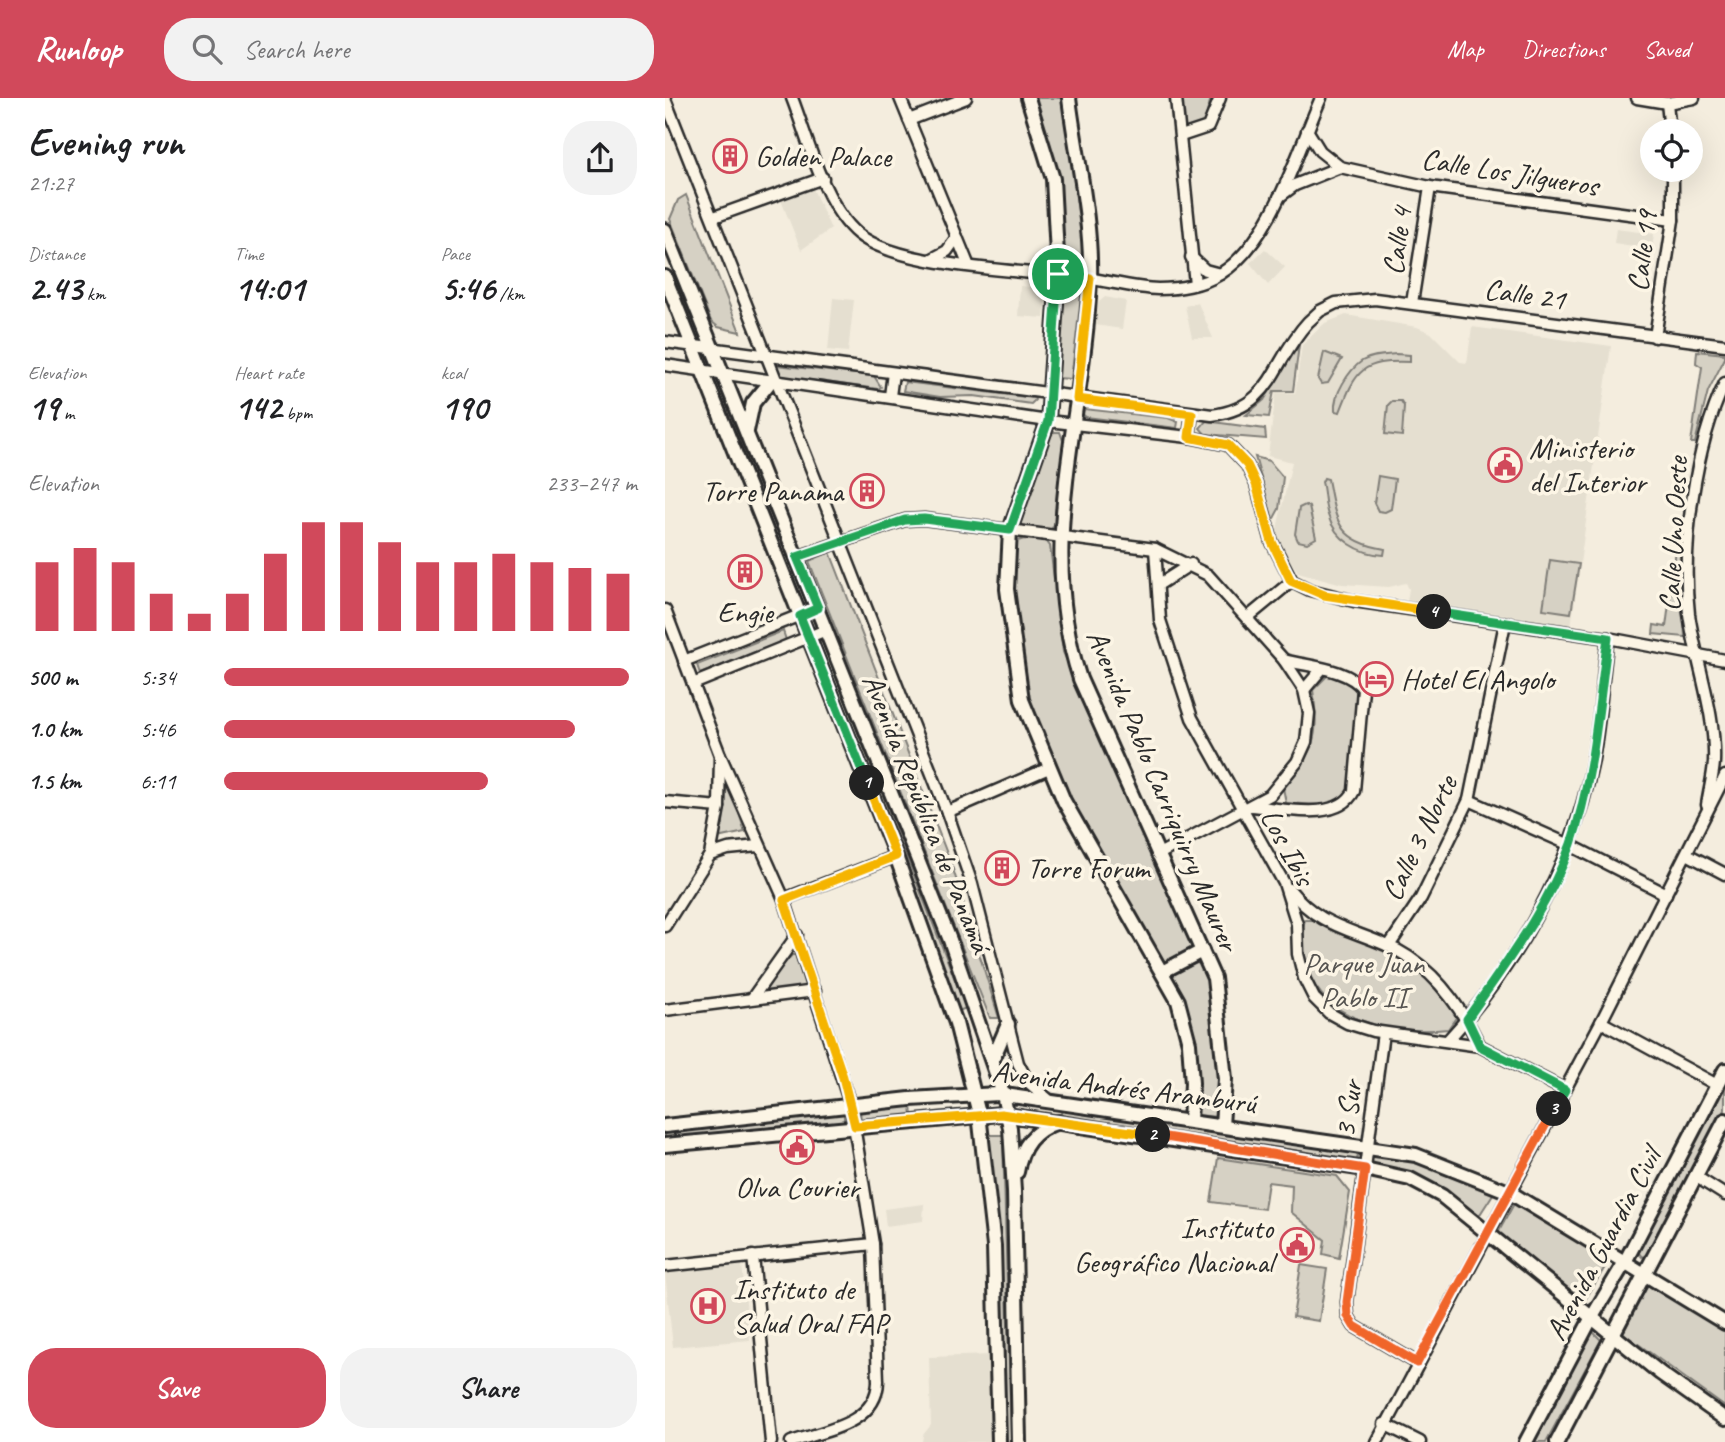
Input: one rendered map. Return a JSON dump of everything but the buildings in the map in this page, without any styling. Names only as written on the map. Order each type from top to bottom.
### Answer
[{"type":"main road","points":[[1028,98],[1053,179],[1058,274],[1048,421],[1010,530],[1007,589],[1022,700],[1049,768],[1085,841],[1178,1001],[1189,1043],[1192,1083],[1190,1121]]},
{"type":"main road","name":"Avenida Pablo Carriquirry Maurer","points":[[1069,98],[1090,278],[1060,537],[1062,601],[1067,641],[1080,679],[1214,978],[1225,1079],[1222,1126]]},
{"type":"main road","name":"Avenida República de Panamá","points":[[665,230],[818,608],[993,1059],[1008,1115],[1014,1191],[1019,1442]]},
{"type":"main road","name":"Avenida República de Panamá","points":[[665,278],[896,856],[956,1023],[979,1114],[994,1247],[999,1442]]},
{"type":"main road","points":[[747,431],[752,407],[774,381]]},
{"type":"main road","points":[[1162,972],[1202,951]]},
{"type":"main road","points":[[956,1023],[978,1016]]},
{"type":"main road","points":[[993,1059],[1008,1024]]},
{"type":"main road","name":"Avenida Guardia Civil","points":[[1526,1442],[1592,1317],[1625,1262],[1725,1070]]},
{"type":"main road","name":"Avenida Andrés Aramburú","points":[[665,1126],[918,1099],[1003,1094],[1367,1146],[1435,1160],[1509,1192],[1725,1323]]},
{"type":"main road","points":[[918,1099],[921,1120]]},
{"type":"main road","points":[[1014,1191],[1018,1163],[1026,1144],[1037,1131],[1055,1121],[1045,1110],[1052,1101]]},
{"type":"main road","name":"Avenida Andrés Aramburú","points":[[665,1145],[979,1114],[1008,1115],[1365,1169],[1410,1180],[1442,1196],[1660,1373],[1725,1419]]},
{"type":"main road","name":"Avenida Guardia Civil","points":[[1557,1442],[1725,1120]]},
{"type":"street","points":[[792,98],[837,212],[857,234],[873,244],[932,259],[1157,289],[1195,284],[1220,274],[1249,247],[1277,199],[1321,98]]},
{"type":"street","points":[[901,98],[968,264]]},
{"type":"street","points":[[909,120],[965,98]]},
{"type":"street","points":[[1176,98],[1195,284]]},
{"type":"street","points":[[1181,136],[1199,133],[1208,127],[1220,98]]},
{"type":"street","points":[[1637,98],[1667,103],[1694,98]]},
{"type":"street","name":"Avenida República de Panamá","points":[[665,99],[714,217],[767,355],[774,381],[841,540],[947,812],[972,884],[1023,1074],[1052,1101]]},
{"type":"street","points":[[1667,103],[1669,119]]},
{"type":"street","name":"Calle Los Jilgueros","points":[[1307,130],[1320,151],[1341,167],[1430,187],[1672,220]]},
{"type":"street","points":[[1277,199],[1295,185],[1341,167]]},
{"type":"street","points":[[714,217],[823,178]]},
{"type":"street","name":"Calle 19","points":[[1655,337],[1672,220],[1672,182]]},
{"type":"street","name":"Calle 4","points":[[1412,303],[1430,187]]},
{"type":"street","points":[[932,259],[947,251],[957,237]]},
{"type":"street","points":[[1191,256],[1205,270],[1220,274]]},
{"type":"street","name":"Calle 21","points":[[1192,414],[1230,412],[1250,404],[1266,385],[1296,335],[1320,311],[1351,299],[1412,303],[1725,345]]},
{"type":"street","points":[[665,342],[1192,414],[1189,437]]},
{"type":"street","points":[[665,365],[1048,421],[1189,437],[1228,445],[1247,465],[1256,484],[1272,542],[1291,581],[1324,595],[1354,601],[1608,638],[1696,652],[1725,660]]},
{"type":"street","points":[[890,396],[893,373]]},
{"type":"street","name":"Calle Uno Oeste","points":[[1706,815],[1714,761],[1710,716],[1689,612],[1692,508],[1700,449],[1725,383]]},
{"type":"street","points":[[797,557],[905,520],[924,519],[1155,549],[1191,564],[1216,582],[1284,660],[1304,690],[1308,713],[1306,742],[1297,762],[1270,795],[1157,855]]},
{"type":"street","name":"Los Ibis","points":[[1155,549],[1160,620],[1192,718],[1246,808],[1285,883],[1297,924],[1301,966],[1314,998],[1329,1013],[1347,1023],[1383,1033],[1480,1046],[1565,1090]]},
{"type":"street","points":[[1158,585],[1191,564]]},
{"type":"street","points":[[1247,618],[1291,581]]},
{"type":"street","points":[[684,661],[818,608]]},
{"type":"street","points":[[665,610],[720,755],[797,935],[851,1107],[873,1244],[878,1381],[874,1402],[858,1417],[791,1442]]},
{"type":"street","name":"Calle 3 Norte","points":[[1389,946],[1421,898],[1469,800],[1505,623]]},
{"type":"street","points":[[693,684],[826,631]]},
{"type":"street","points":[[1448,1040],[1467,1019],[1534,919],[1570,845],[1592,764],[1608,638]]},
{"type":"street","points":[[1246,808],[1337,808],[1350,799],[1354,791],[1363,689],[1355,678],[1342,673],[1320,671],[1284,660]]},
{"type":"street","points":[[1304,690],[1320,671]]},
{"type":"street","points":[[665,926],[710,855],[719,807],[720,755]]},
{"type":"street","points":[[947,812],[1049,768]]},
{"type":"street","points":[[1377,1442],[1384,1424],[1601,1022],[1725,776]]},
{"type":"street","points":[[1469,800],[1570,845],[1666,894]]},
{"type":"street","points":[[665,802],[719,807]]},
{"type":"street","points":[[710,855],[729,849],[758,846]]},
{"type":"street","points":[[1687,854],[1725,874]]},
{"type":"street","points":[[784,900],[896,856]]},
{"type":"street","points":[[1285,883],[1317,917],[1389,946],[1433,975],[1467,1019],[1480,1046]]},
{"type":"street","points":[[1297,924],[1301,919],[1317,917]]},
{"type":"street","points":[[753,997],[797,935]]},
{"type":"street","points":[[665,1010],[815,991]]},
{"type":"street","points":[[1601,1022],[1717,1085]]},
{"type":"street","name":"3 Sur","points":[[1383,1033],[1347,1302],[1348,1316],[1354,1326],[1417,1363]]},
{"type":"street","points":[[1695,1176],[1725,1195]]},
{"type":"street","points":[[665,1266],[873,1244]]},
{"type":"street","points":[[753,1256],[771,1442]]},
{"type":"street","points":[[1384,1424],[1420,1442]]},
{"type":"shaded area","points":[[813,189],[831,229],[801,250],[781,200]]},
{"type":"shaded area","points":[[1616,229],[1654,234],[1652,249],[1614,243]]},
{"type":"shaded area","points":[[1265,249],[1285,267],[1268,285],[1250,263]]},
{"type":"shaded area","points":[[1020,286],[1047,289],[1044,318],[1018,316]]},
{"type":"shaded area","points":[[1105,297],[1126,301],[1122,329],[1095,325],[1099,302]]},
{"type":"shaded area","points":[[833,298],[854,300],[848,352],[828,350]]},
{"type":"shaded area","points":[[1198,303],[1213,338],[1192,338],[1185,306]]},
{"type":"shaded area","points":[[1346,315],[1417,327],[1431,333],[1460,362],[1467,363],[1472,327],[1611,346],[1571,626],[1407,601],[1409,589],[1406,583],[1389,587],[1342,584],[1298,572],[1277,542],[1276,533],[1292,462],[1268,456],[1276,392],[1295,393],[1302,345],[1325,323]]},
{"type":"shaded area","points":[[924,1204],[923,1221],[886,1226],[884,1209]]},
{"type":"shaded area","name":"Instituto de Salud Oral FAP","points":[[742,1265],[750,1340],[673,1347],[665,1273]]},
{"type":"shaded area","points":[[992,1355],[993,1442],[922,1442],[923,1435],[931,1425],[929,1357]]},
{"type":"green space","points":[[1032,98],[1063,98],[1085,266],[1079,271],[1064,269],[1061,240]]},
{"type":"green space","points":[[1182,98],[1211,98],[1204,123],[1184,130]]},
{"type":"green space","points":[[686,195],[740,332],[718,327],[711,321],[670,219],[678,200]]},
{"type":"green space","points":[[1072,281],[1082,289],[1071,379],[1057,378],[1062,286]]},
{"type":"green space","points":[[1299,345],[1293,391],[1274,391],[1269,417],[1246,415],[1264,400]]},
{"type":"green space","points":[[1697,351],[1725,354],[1725,358],[1708,391],[1695,443],[1691,443],[1702,367],[1696,363]]},
{"type":"green space","points":[[1324,352],[1342,359],[1328,383],[1321,384],[1318,379]]},
{"type":"green space","points":[[1410,355],[1410,362],[1381,363],[1363,370],[1351,386],[1340,412],[1335,411],[1339,391],[1357,365],[1370,358]]},
{"type":"green space","points":[[776,365],[874,376],[881,387],[878,389],[780,376]]},
{"type":"green space","points":[[905,382],[1035,400],[1031,404],[974,396],[940,397],[903,391]]},
{"type":"green space","points":[[721,400],[758,480],[808,607],[803,609]]},
{"type":"green space","points":[[1392,401],[1401,401],[1404,406],[1402,436],[1385,434],[1388,405]]},
{"type":"green space","points":[[1084,409],[1168,418],[1178,422],[1177,428],[1086,417],[1081,413]]},
{"type":"green space","points":[[1206,421],[1265,429],[1266,439],[1205,434],[1200,428]]},
{"type":"green space","points":[[1054,432],[1060,432],[1064,443],[1056,521],[1051,530],[1021,526],[1019,520],[1046,441]]},
{"type":"green space","points":[[1255,457],[1269,461],[1283,477],[1279,509],[1273,520]]},
{"type":"green space","points":[[1378,476],[1395,479],[1391,509],[1385,512],[1378,511],[1374,503]]},
{"type":"green space","points":[[1324,478],[1328,479],[1341,527],[1357,541],[1385,549],[1384,555],[1366,552],[1350,544],[1336,532],[1327,511],[1322,482]]},
{"type":"green space","points":[[1305,505],[1309,507],[1316,538],[1307,543],[1298,541],[1295,534],[1299,508]]},
{"type":"green space","points":[[1024,539],[1046,541],[1050,546],[1063,652],[1187,932],[1192,947],[1169,965],[1163,963],[1070,803],[1054,770],[1029,701],[1021,665],[1014,579],[1015,542]]},
{"type":"green space","points":[[1676,549],[1680,550],[1685,637],[1653,634],[1654,625],[1666,627]]},
{"type":"green space","points":[[830,552],[953,869],[999,1018],[990,1018],[809,561]]},
{"type":"green space","points":[[1550,560],[1579,564],[1571,613],[1543,609]]},
{"type":"green space","points":[[783,631],[786,640],[700,674],[697,665]]},
{"type":"green space","points":[[822,640],[966,1008],[959,1011],[817,642]]},
{"type":"green space","points":[[1329,674],[1354,684],[1357,696],[1357,741],[1345,799],[1333,806],[1286,803],[1283,788],[1302,764],[1315,733],[1313,690]]},
{"type":"green space","points":[[724,781],[729,782],[745,832],[717,838],[723,825]]},
{"type":"green space","name":"Parque Juan Pablo II","points":[[1305,920],[1316,920],[1375,941],[1410,962],[1430,979],[1454,1008],[1457,1016],[1448,1029],[1381,1026],[1340,1010],[1324,997],[1312,979],[1303,943]]},
{"type":"green space","points":[[792,955],[797,955],[808,987],[763,994],[763,987]]},
{"type":"green space","points":[[1196,963],[1202,964],[1215,1006],[1219,1080],[1217,1117],[1197,1115],[1169,975]]},
{"type":"green space","points":[[1725,1081],[1725,1110],[1650,1253],[1642,1257],[1637,1251]]},
{"type":"green space","points":[[911,1104],[912,1117],[861,1122],[860,1109]]},
{"type":"green space","points":[[1063,1108],[1354,1152],[1358,1156],[1356,1162],[1063,1119],[1060,1116]]},
{"type":"green space","points":[[844,1110],[844,1123],[665,1141],[665,1130]]},
{"type":"green space","points":[[988,1135],[1003,1135],[1011,1442],[1005,1442],[995,1216]]},
{"type":"green space","points":[[1371,1153],[1416,1159],[1495,1191],[1477,1219],[1370,1165]]},
{"type":"green space","points":[[1218,1158],[1337,1176],[1350,1192],[1339,1258],[1323,1254],[1325,1240],[1291,1212],[1292,1185],[1268,1182],[1264,1209],[1211,1202]]},
{"type":"green space","points":[[1516,1200],[1610,1259],[1583,1303],[1498,1233]]},
{"type":"green space","points":[[1301,1265],[1327,1269],[1319,1321],[1293,1317]]},
{"type":"green space","points":[[1649,1283],[1725,1328],[1725,1407],[1623,1333]]},
{"type":"green space","points":[[1592,1331],[1601,1340],[1546,1442],[1532,1442]]},
{"type":"place","name":"Golden Palace","points":[[730,156]]},
{"type":"place","name":"Ministerio del Interior","points":[[1505,465]]},
{"type":"place","name":"Torre Panama","points":[[867,491]]},
{"type":"place","name":"Engie","points":[[745,572]]},
{"type":"place","name":"Hotel El Angolo","points":[[1376,679]]},
{"type":"place","name":"Torre Forum","points":[[1002,868]]},
{"type":"place","name":"Olva Courier","points":[[797,1147]]},
{"type":"place","name":"Instituto Geográfico Nacional","points":[[1297,1245]]},
{"type":"place","name":"Instituto de Salud Oral FAP","points":[[708,1306]]},
{"type":"route","points":[[1058,274],[1090,278],[1077,399],[1192,414],[1189,437],[1228,445],[1247,465],[1256,484],[1272,542],[1291,581],[1324,595],[1354,601],[1608,638],[1592,764],[1570,845],[1534,919],[1467,1019],[1480,1046],[1565,1090],[1417,1363],[1354,1326],[1348,1316],[1347,1302],[1365,1169],[1148,1134],[1001,1114],[855,1126],[843,1077],[784,900],[896,856],[800,616],[818,608],[797,557],[905,520],[924,519],[1010,530],[1048,421],[1058,274]]}]
